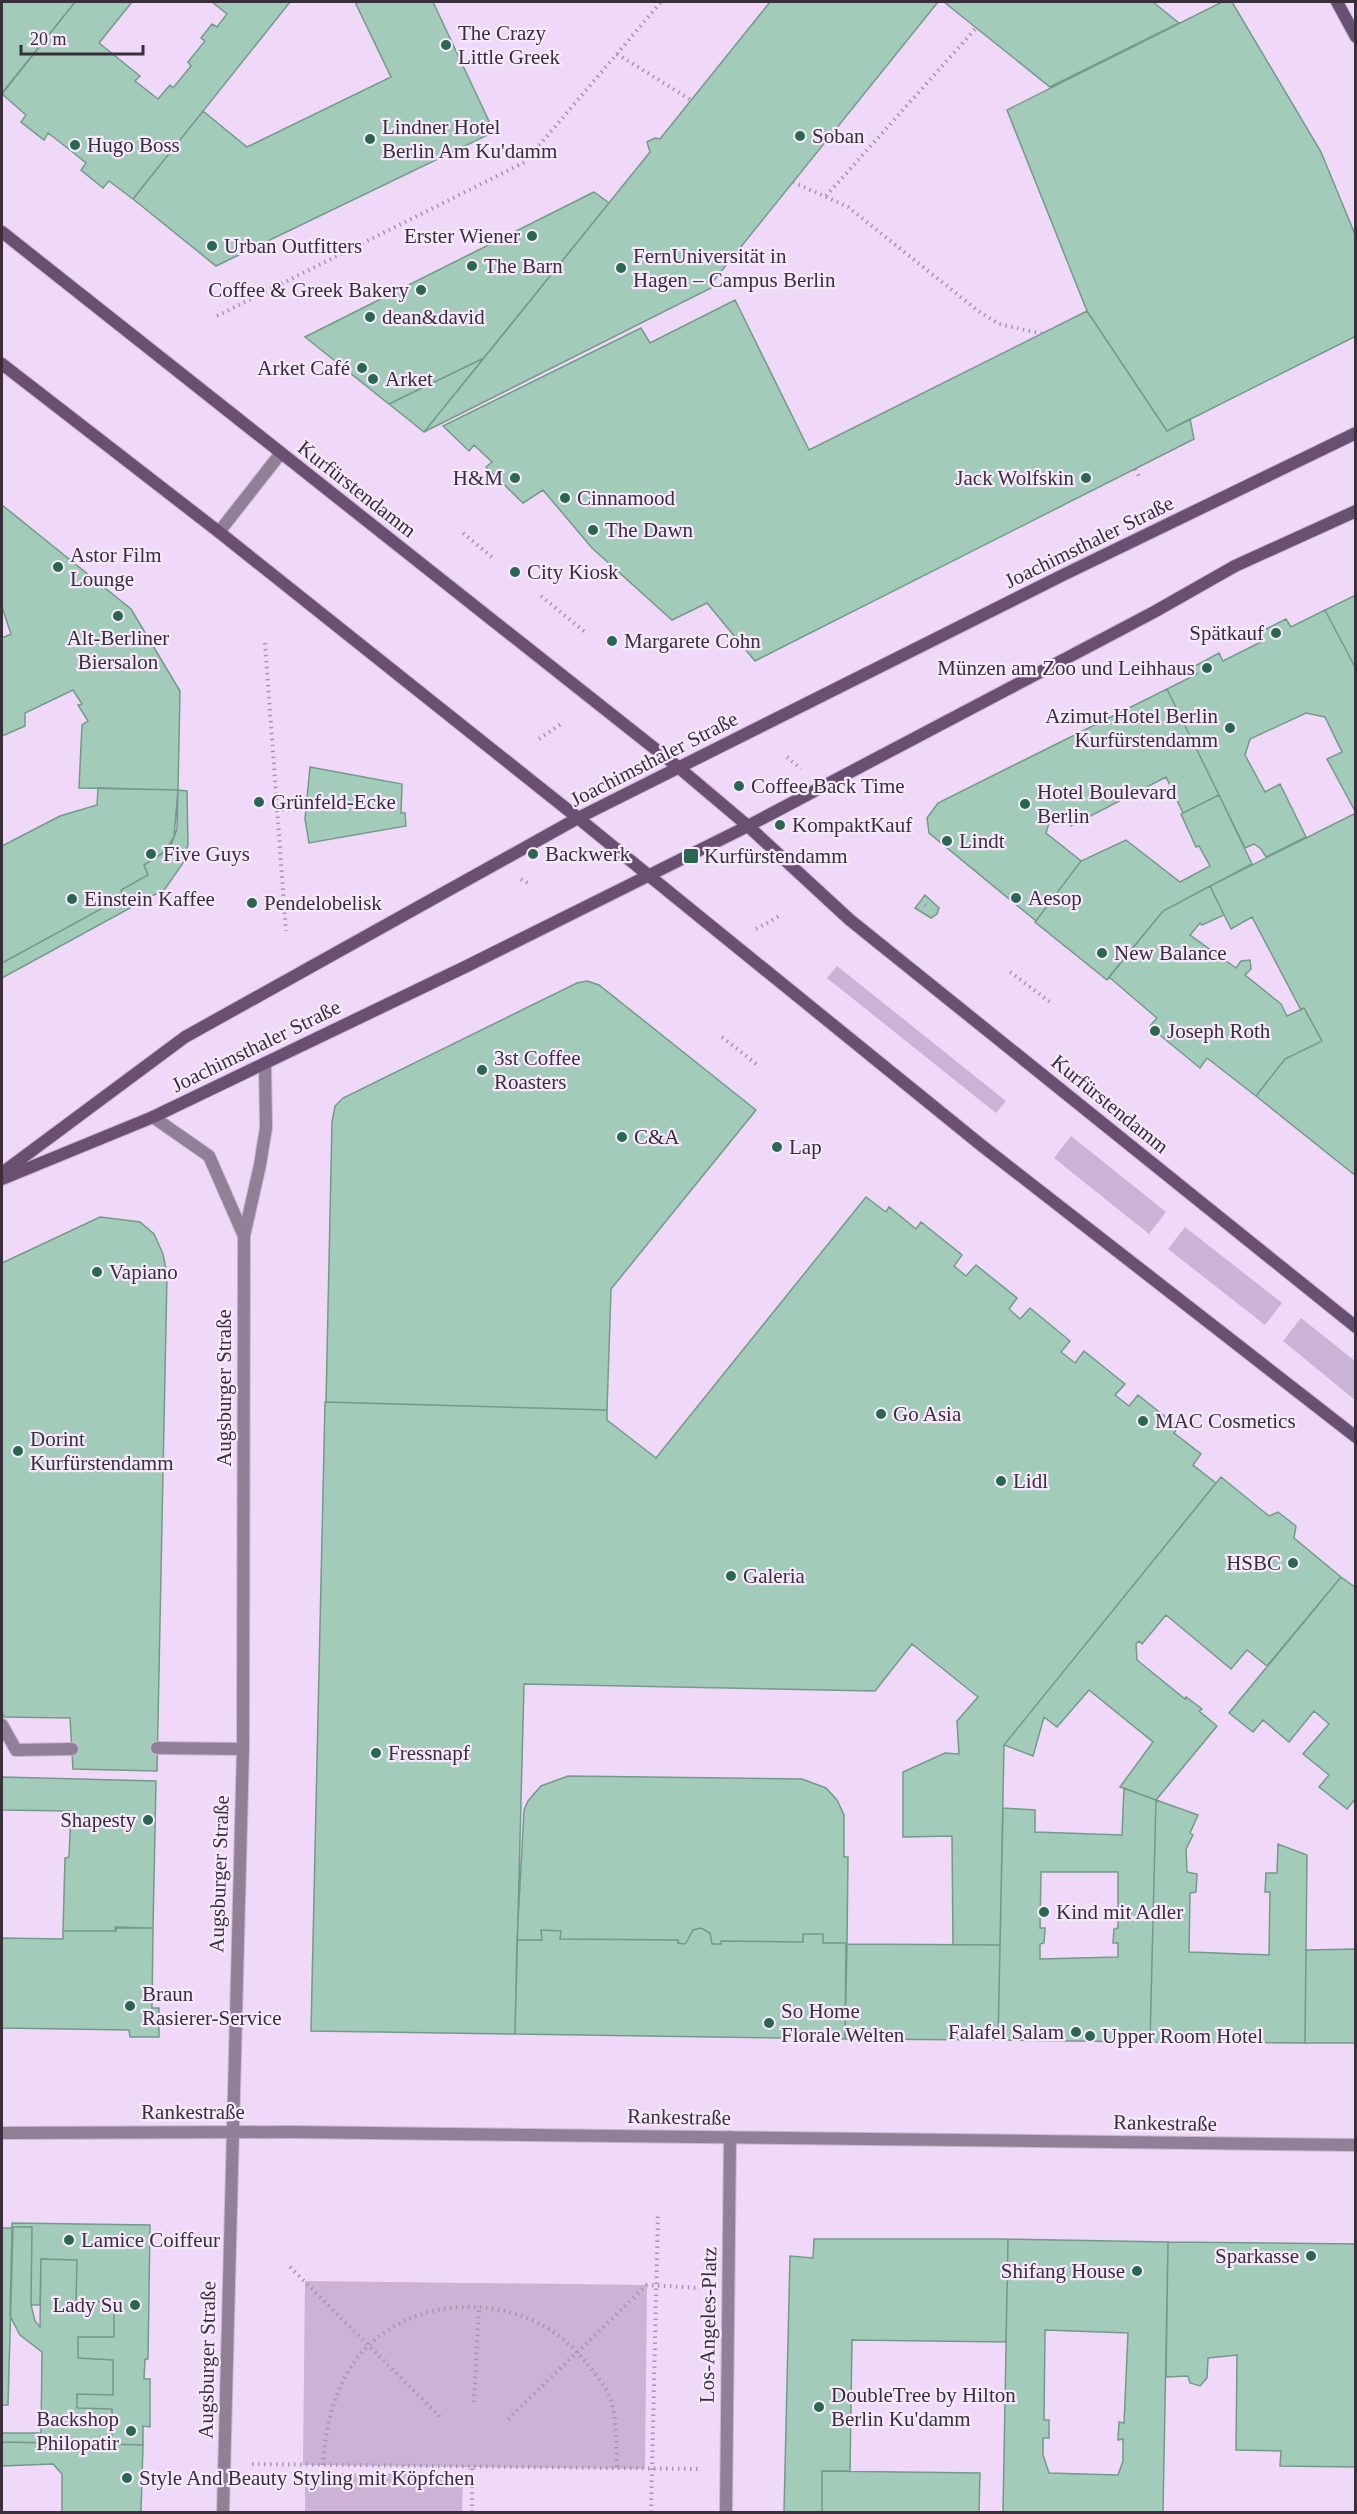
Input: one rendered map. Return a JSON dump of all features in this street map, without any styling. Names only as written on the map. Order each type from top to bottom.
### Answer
[{"type":"main road","points":[[1337,2],[1356,38]]},
{"type":"main road","name":"Kurfürstendamm","points":[[2,232],[678,767],[748,826],[850,920],[1356,1326]]},
{"type":"main road","points":[[2,364],[219,532],[578,818],[981,1145],[1356,1437]]},
{"type":"main road","name":"Joachimsthaler Straße","points":[[2,1173],[185,1037],[578,818],[1356,434]]},
{"type":"main road","name":"Joachimsthaler Straße","points":[[2,1179],[153,1117],[467,966],[748,826],[1154,612],[1235,566],[1356,511]]},
{"type":"street","points":[[219,532],[280,453]]},
{"type":"street","name":"Augsburger Straße","points":[[223,2512],[231,2132],[243,1749],[244,1236],[266,1128],[265,1064]]},
{"type":"street","name":"Augsburger Straße","points":[[153,1117],[209,1156],[244,1236]]},
{"type":"street","points":[[2,1725],[16,1750],[72,1749]]},
{"type":"street","points":[[157,1748],[243,1749]]},
{"type":"street","name":"Rankestraße","points":[[2,2133],[231,2132],[1356,2145]]},
{"type":"street","name":"Los-Angeles-Platz","points":[[726,2512],[730,2138]]},
{"type":"path","points":[[217,316],[525,162],[661,2]]},
{"type":"path","points":[[826,196],[977,27]]},
{"type":"path","points":[[617,54],[691,100]]},
{"type":"path","points":[[793,182],[848,207],[977,310],[999,324],[1043,334]]},
{"type":"path","points":[[1135,470],[1139,476]]},
{"type":"path","points":[[463,533],[492,557]]},
{"type":"path","points":[[541,596],[585,632]]},
{"type":"path","points":[[265,643],[286,931]]},
{"type":"path","points":[[539,740],[561,724]]},
{"type":"path","points":[[787,757],[802,769]]},
{"type":"path","points":[[276,810],[314,809]]},
{"type":"path","points":[[920,901],[928,907]]},
{"type":"path","points":[[755,929],[782,915]]},
{"type":"path","points":[[1010,972],[1050,1002]]},
{"type":"path","points":[[722,1037],[759,1066]]},
{"type":"path","points":[[651,2512],[658,2213]]},
{"type":"path","points":[[291,2267],[441,2417]]},
{"type":"path","points":[[508,2419],[647,2285],[728,2290]]},
{"type":"path","points":[[322,2465],[324,2445],[335,2400],[343,2379],[368,2345],[396,2326],[434,2311],[479,2306],[514,2312],[541,2323],[562,2336],[578,2352],[610,2398],[616,2422],[617,2468]]},
{"type":"path","points":[[474,2402],[479,2306]]},
{"type":"path","points":[[224,2463],[726,2470]]},
{"type":"path","points":[[472,2467],[472,2512]]},
{"type":"shaded area","points":[[837,966],[1006,1101],[996,1113],[827,978]]},
{"type":"shaded area","points":[[1071,1136],[1166,1212],[1149,1234],[1054,1158]]},
{"type":"shaded area","points":[[1185,1227],[1282,1303],[1265,1325],[1168,1249]]},
{"type":"shaded area","points":[[1301,1318],[1355,1361],[1355,1400],[1283,1341]]},
{"type":"shaded area","points":[[305,2281],[647,2285],[645,2469],[303,2465]]},
{"type":"shaded area","points":[[305,2473],[463,2474],[462,2512],[305,2512]]},
{"type":"building","points":[[2,2],[75,2],[2,93]]},
{"type":"building","points":[[75,2],[132,2],[99,43],[140,76],[135,81],[158,99],[170,85],[173,88],[191,66],[188,62],[205,41],[201,38],[212,24],[217,27],[227,14],[212,2],[290,2],[133,199],[109,181],[103,188],[81,170],[86,163],[70,150],[48,133],[44,140],[21,122],[26,115],[2,94]]},
{"type":"building","name":"Lindner Hotel Berlin Am Ku'damm","points":[[355,2],[433,2],[494,132],[216,266],[133,199],[203,111],[247,147],[391,77]]},
{"type":"building","points":[[770,2],[938,2],[711,284],[713,287],[424,432],[650,152],[647,142],[655,138],[660,139]]},
{"type":"building","points":[[944,2],[1153,2],[1179,23],[1050,87]]},
{"type":"building","points":[[1222,2],[1232,2],[1321,152],[1356,237],[1356,336],[1167,431],[1087,311],[1007,110]]},
{"type":"building","points":[[594,192],[609,203],[484,358],[389,404],[305,337]]},
{"type":"building","points":[[735,300],[809,450],[1087,311],[1167,431],[1190,419],[1194,439],[755,661],[707,603],[672,620],[592,548],[543,490],[523,503],[486,467],[492,462],[474,445],[469,451],[443,426],[641,328],[650,343]]},
{"type":"building","points":[[484,358],[424,432],[389,404]]},
{"type":"building","points":[[2,505],[131,609],[180,691],[178,790],[79,788],[82,725],[88,721],[78,705],[82,704],[73,690],[25,713],[25,726],[2,736],[2,638],[11,634],[2,607]]},
{"type":"building","points":[[1356,595],[1356,669],[1325,610]]},
{"type":"building","name":"Azimut Hotel Berlin Kurfürstendamm","points":[[1325,610],[1356,669],[1356,813],[1327,759],[1342,752],[1325,717],[1306,713],[1250,739],[1245,755],[1265,792],[1280,784],[1306,837],[1266,857],[1254,844],[1245,848],[1167,689],[1197,674],[1193,667],[1219,653],[1223,661],[1263,641],[1258,633],[1286,619],[1291,627]]},
{"type":"building","name":"Hotel Boulevard Berlin","points":[[1167,689],[1219,795],[1183,813],[1166,777],[1071,826],[1066,815],[1049,823],[1046,833],[1081,861],[1036,921],[929,833],[927,818],[938,803]]},
{"type":"building","points":[[310,767],[402,784],[401,813],[405,813],[406,826],[309,843],[305,819]]},
{"type":"building","points":[[98,788],[178,790],[177,829],[171,845],[162,854],[144,865],[148,875],[121,890],[123,897],[2,963],[2,846],[60,816],[97,805]]},
{"type":"building","points":[[178,790],[187,791],[188,845],[183,863],[165,889],[2,978],[2,963],[123,897],[121,890],[148,875],[144,865],[165,851],[174,837]]},
{"type":"building","points":[[1219,795],[1252,864],[1163,911],[1107,980],[1035,922],[1081,861],[1126,840],[1180,882],[1210,866],[1199,846],[1196,847],[1181,814]]},
{"type":"building","points":[[1356,813],[1356,1176],[1256,1096],[1285,1059],[1322,1041],[1304,1008],[1301,1010],[1252,917],[1231,929],[1210,886]]},
{"type":"building","points":[[1210,886],[1224,915],[1202,925],[1200,923],[1190,935],[1236,968],[1241,961],[1250,960],[1251,969],[1245,975],[1281,1004],[1287,1016],[1304,1008],[1322,1041],[1285,1059],[1256,1096],[1207,1058],[1200,1068],[1150,1026],[1157,1018],[1109,977],[1163,911]]},
{"type":"building","points":[[925,895],[939,908],[937,914],[931,918],[915,908]]},
{"type":"building","points":[[587,981],[599,985],[756,1110],[611,1289],[607,1410],[326,1402],[332,1122],[335,1106],[343,1098],[577,983]]},
{"type":"building","name":"Galeria","points":[[866,1197],[886,1212],[889,1207],[916,1229],[921,1222],[962,1255],[954,1266],[966,1276],[976,1265],[1017,1298],[1009,1309],[1020,1319],[1030,1308],[1070,1341],[1061,1352],[1075,1363],[1084,1351],[1125,1384],[1115,1395],[1129,1406],[1138,1395],[1178,1427],[1174,1433],[1201,1454],[1193,1465],[1216,1483],[1004,1745],[1000,1945],[953,1945],[952,1836],[903,1837],[903,1772],[945,1753],[959,1754],[957,1721],[978,1697],[912,1644],[875,1691],[524,1684],[515,2034],[311,2031],[325,1402],[607,1410],[607,1420],[656,1458]]},
{"type":"building","points":[[100,1217],[140,1222],[154,1234],[163,1254],[167,1274],[157,1771],[73,1769],[70,1718],[4,1717],[2,1712],[2,1263]]},
{"type":"building","points":[[1221,1477],[1269,1516],[1278,1512],[1296,1526],[1294,1538],[1341,1577],[1267,1666],[1247,1650],[1231,1669],[1166,1615],[1142,1644],[1139,1641],[1136,1644],[1137,1660],[1185,1699],[1186,1697],[1202,1709],[1199,1711],[1217,1726],[1156,1800],[1120,1787],[1153,1742],[1089,1690],[1057,1727],[1044,1717],[1033,1756],[1004,1745]]},
{"type":"building","points":[[1341,1577],[1356,1588],[1356,1798],[1347,1809],[1319,1787],[1329,1775],[1303,1754],[1329,1724],[1314,1711],[1289,1742],[1263,1720],[1253,1732],[1229,1713]]},
{"type":"building","points":[[568,1776],[802,1779],[826,1788],[837,1800],[844,1815],[844,1857],[848,1857],[847,1943],[823,1943],[823,1934],[803,1934],[803,1942],[721,1941],[721,1944],[712,1944],[710,1933],[701,1928],[693,1930],[684,1944],[678,1943],[678,1940],[560,1939],[561,1931],[541,1930],[542,1940],[517,1940],[524,1810],[528,1801],[541,1786]]},
{"type":"building","points":[[2,1777],[156,1781],[153,1928],[115,1927],[116,1931],[63,1931],[65,1858],[69,1857],[71,1811],[2,1810]]},
{"type":"building","points":[[1124,1788],[1156,1800],[1150,2042],[998,2040],[1003,1808],[1035,1810],[1035,1832],[1122,1835]],"holes":[[[1041,1872],[1118,1872],[1118,1928],[1114,1929],[1113,1943],[1118,1943],[1118,1957],[1040,1959],[1040,1944],[1044,1943],[1045,1928],[1040,1928]]]},
{"type":"building","points":[[1156,1800],[1198,1815],[1190,1833],[1193,1835],[1186,1849],[1187,1872],[1197,1874],[1196,1892],[1190,1893],[1189,1952],[1269,1955],[1270,1892],[1265,1892],[1266,1873],[1277,1873],[1278,1844],[1307,1855],[1305,2043],[1150,2042]]},
{"type":"building","points":[[116,1928],[153,1928],[152,2008],[159,2008],[159,2037],[130,2037],[129,2030],[2,2028],[2,1938],[63,1939],[63,1931],[116,1931]]},
{"type":"building","points":[[701,1928],[710,1933],[712,1944],[721,1944],[721,1941],[803,1942],[803,1934],[823,1934],[823,1943],[847,1943],[845,2039],[515,2034],[517,1940],[542,1940],[541,1930],[561,1931],[560,1939],[678,1940],[678,1943],[684,1944],[693,1930]]},
{"type":"building","points":[[846,1944],[1000,1945],[998,2040],[845,2039]]},
{"type":"building","points":[[1356,1949],[1356,2043],[1305,2043],[1306,1950]]},
{"type":"building","points":[[12,2223],[150,2225],[148,2359],[145,2359],[144,2379],[150,2379],[150,2427],[143,2426],[143,2445],[112,2444],[112,2409],[77,2408],[77,2394],[113,2395],[113,2360],[78,2358],[78,2337],[114,2337],[114,2302],[76,2301],[77,2260],[41,2259],[40,2305],[31,2305],[32,2227],[12,2227]]},
{"type":"building","points":[[12,2227],[32,2227],[31,2305],[35,2321],[40,2327],[41,2259],[77,2260],[76,2301],[114,2302],[114,2337],[78,2337],[78,2358],[113,2360],[113,2395],[77,2394],[77,2408],[112,2409],[112,2444],[2,2442],[2,2433],[41,2433],[42,2352],[20,2335],[10,2316]]},
{"type":"building","points":[[2,2228],[13,2228],[8,2405],[2,2405]]},
{"type":"building","name":"DoubleTree by Hilton Berlin Ku'damm","points":[[814,2239],[1008,2239],[1006,2342],[852,2340],[850,2471],[822,2471],[822,2512],[784,2512],[790,2256],[813,2258]]},
{"type":"building","points":[[1008,2239],[1168,2242],[1163,2512],[1003,2512]],"holes":[[[1045,2330],[1128,2333],[1124,2423],[1119,2422],[1118,2440],[1123,2439],[1123,2461],[1118,2475],[1049,2473],[1043,2455],[1043,2438],[1049,2438],[1049,2420],[1044,2420]]]},
{"type":"building","points":[[1168,2242],[1356,2244],[1356,2467],[1280,2466],[1281,2451],[1236,2450],[1237,2355],[1208,2358],[1207,2378],[1200,2386],[1190,2383],[1188,2376],[1166,2377]]},
{"type":"building","points":[[2,2442],[143,2445],[141,2512],[62,2512],[62,2474],[53,2464],[2,2466]]},
{"type":"building","points":[[822,2471],[980,2473],[979,2512],[822,2512]]},
{"type":"place","name":"The Crazy Little Greek","points":[[446,45]]},
{"type":"place","name":"Soban","points":[[800,136]]},
{"type":"place","name":"Lindner Hotel Berlin Am Ku'damm","points":[[370,139]]},
{"type":"place","name":"Hugo Boss","points":[[75,145]]},
{"type":"place","name":"Erster Wiener","points":[[532,236]]},
{"type":"place","name":"Urban Outfitters","points":[[212,246]]},
{"type":"place","name":"The Barn","points":[[472,266]]},
{"type":"place","name":"FernUniversität in Hagen – Campus Berlin","points":[[621,268]]},
{"type":"place","name":"Coffee & Greek Bakery","points":[[421,290]]},
{"type":"place","name":"dean&david","points":[[370,317]]},
{"type":"place","name":"Arket Café","points":[[362,368]]},
{"type":"place","name":"Arket","points":[[373,379]]},
{"type":"place","name":"H&M","points":[[515,478]]},
{"type":"place","name":"Jack Wolfskin","points":[[1086,478]]},
{"type":"place","name":"Cinnamood","points":[[565,498]]},
{"type":"place","name":"The Dawn","points":[[593,530]]},
{"type":"place","name":"Astor Film Lounge","points":[[58,567]]},
{"type":"place","name":"City Kiosk","points":[[515,572]]},
{"type":"place","name":"Alt-Berliner Biersalon","points":[[118,616]]},
{"type":"place","name":"Spätkauf","points":[[1276,633]]},
{"type":"place","name":"Margarete Cohn","points":[[612,641]]},
{"type":"place","name":"Münzen am Zoo und Leihhaus","points":[[1207,668]]},
{"type":"place","name":"Azimut Hotel Berlin Kurfürstendamm","points":[[1230,728]]},
{"type":"place","name":"Coffee Back Time","points":[[739,786]]},
{"type":"place","name":"Grünfeld-Ecke","points":[[259,802]]},
{"type":"place","name":"Hotel Boulevard Berlin","points":[[1025,804]]},
{"type":"place","name":"KompaktKauf","points":[[780,825]]},
{"type":"place","name":"Lindt","points":[[947,841]]},
{"type":"place","name":"Five Guys","points":[[151,854]]},
{"type":"place","name":"Backwerk","points":[[533,854]]},
{"type":"place","name":"Kurfürstendamm","points":[[691,856]]},
{"type":"place","name":"Aesop","points":[[1016,898]]},
{"type":"place","name":"Einstein Kaffee","points":[[72,899]]},
{"type":"place","name":"Pendelobelisk","points":[[252,903]]},
{"type":"place","name":"New Balance","points":[[1102,953]]},
{"type":"place","name":"Joseph Roth","points":[[1155,1031]]},
{"type":"place","name":"3st Coffee Roasters","points":[[482,1070]]},
{"type":"place","name":"C&A","points":[[622,1137]]},
{"type":"place","name":"Lap","points":[[777,1147]]},
{"type":"place","name":"Vapiano","points":[[97,1272]]},
{"type":"place","name":"Go Asia","points":[[881,1414]]},
{"type":"place","name":"MAC Cosmetics","points":[[1143,1421]]},
{"type":"place","name":"Dorint Kurfürstendamm","points":[[18,1451]]},
{"type":"place","name":"Lidl","points":[[1001,1481]]},
{"type":"place","name":"HSBC","points":[[1293,1563]]},
{"type":"place","name":"Galeria","points":[[731,1576]]},
{"type":"place","name":"Fressnapf","points":[[376,1753]]},
{"type":"place","name":"Shapesty","points":[[148,1820]]},
{"type":"place","name":"Kind mit Adler","points":[[1044,1912]]},
{"type":"place","name":"Braun Rasierer-Service","points":[[130,2006]]},
{"type":"place","name":"So Home Florale Welten","points":[[769,2023]]},
{"type":"place","name":"Falafel Salam","points":[[1076,2032]]},
{"type":"place","name":"Upper Room Hotel","points":[[1090,2036]]},
{"type":"place","name":"Lamice Coiffeur","points":[[69,2240]]},
{"type":"place","name":"Sparkasse","points":[[1311,2256]]},
{"type":"place","name":"Shifang House","points":[[1137,2271]]},
{"type":"place","name":"Lady Su","points":[[135,2305]]},
{"type":"place","name":"DoubleTree by Hilton Berlin Ku'damm","points":[[819,2407]]},
{"type":"place","name":"Backshop Philopatir","points":[[131,2431]]},
{"type":"place","name":"Style And Beauty Styling mit Köpfchen","points":[[127,2478]]}]
